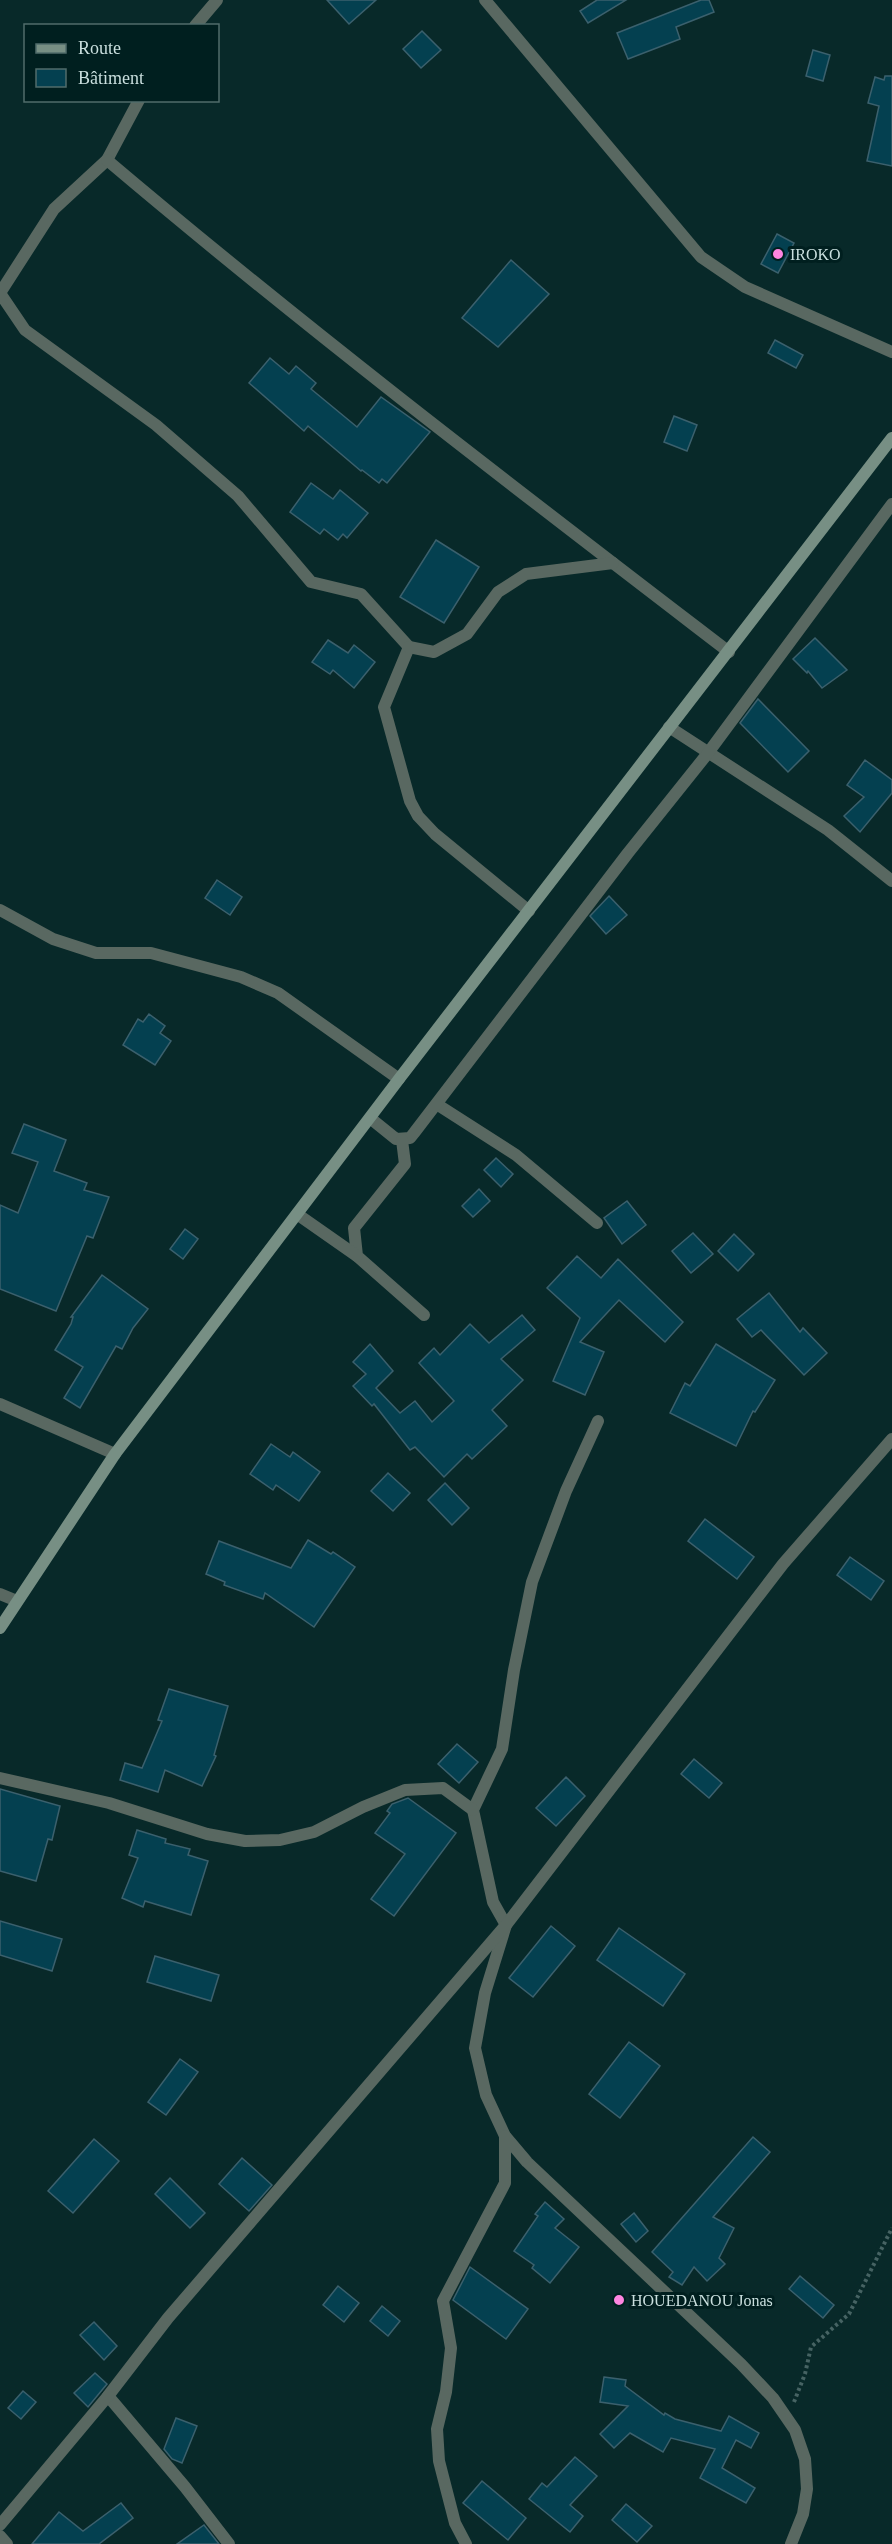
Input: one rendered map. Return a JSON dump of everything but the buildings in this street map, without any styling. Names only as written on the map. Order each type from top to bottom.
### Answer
[{"type":"street","points":[[197,24],[217,0]]},
{"type":"street","points":[[485,0],[701,257],[745,287],[892,352]]},
{"type":"street","points":[[138,102],[107,160],[54,209],[0,293],[25,330],[156,425],[238,496],[311,582],[361,594],[409,647],[434,652],[467,634],[498,592],[526,574],[613,563]]},
{"type":"street","points":[[107,160],[229,264],[729,652]]},
{"type":"street","points":[[0,1628],[115,1454],[399,1079],[892,438]]},
{"type":"street","points":[[370,1118],[396,1139],[410,1138],[438,1105],[628,853],[708,753],[892,504]]},
{"type":"street","points":[[409,647],[384,706],[410,801],[418,816],[435,834],[529,911]]},
{"type":"street","points":[[669,727],[828,830],[892,881]]},
{"type":"street","points":[[0,910],[53,939],[96,953],[151,953],[241,977],[278,993],[399,1079]]},
{"type":"street","points":[[438,1105],[516,1155],[597,1223]]},
{"type":"street","points":[[357,1256],[354,1228],[405,1164],[402,1140]]},
{"type":"street","points":[[297,1214],[357,1256],[424,1315]]},
{"type":"street","points":[[0,1404],[115,1454]]},
{"type":"street","points":[[598,1421],[566,1491],[532,1582],[514,1670],[502,1749],[473,1810],[493,1902],[506,1925],[485,1993],[475,2048],[486,2095],[505,2136],[527,2162],[556,2187],[596,2229],[741,2364],[773,2398],[795,2430],[805,2459],[807,2488],[803,2514],[791,2544]]},
{"type":"street","points":[[0,2525],[108,2396],[168,2318],[506,1925],[783,1564],[892,1439]]},
{"type":"street","points":[[0,1594],[17,1601]]},
{"type":"street","points":[[0,1778],[109,1803],[207,1834],[244,1841],[280,1839],[314,1832],[405,1790],[443,1788],[473,1810]]},
{"type":"street","points":[[466,2544],[455,2523],[438,2461],[438,2429],[446,2392],[451,2348],[443,2301],[506,2183],[505,2136]]},
{"type":"street","points":[[108,2396],[230,2544]]},
{"type":"street","points":[[0,2536],[6,2544]]},
{"type":"path","points":[[787,2420],[805,2374],[811,2347],[849,2314],[892,2228]]},
{"type":"place","name":"IROKO","points":[[778,254]]},
{"type":"place","name":"HOUEDANOU Jonas","points":[[619,2300]]}]
